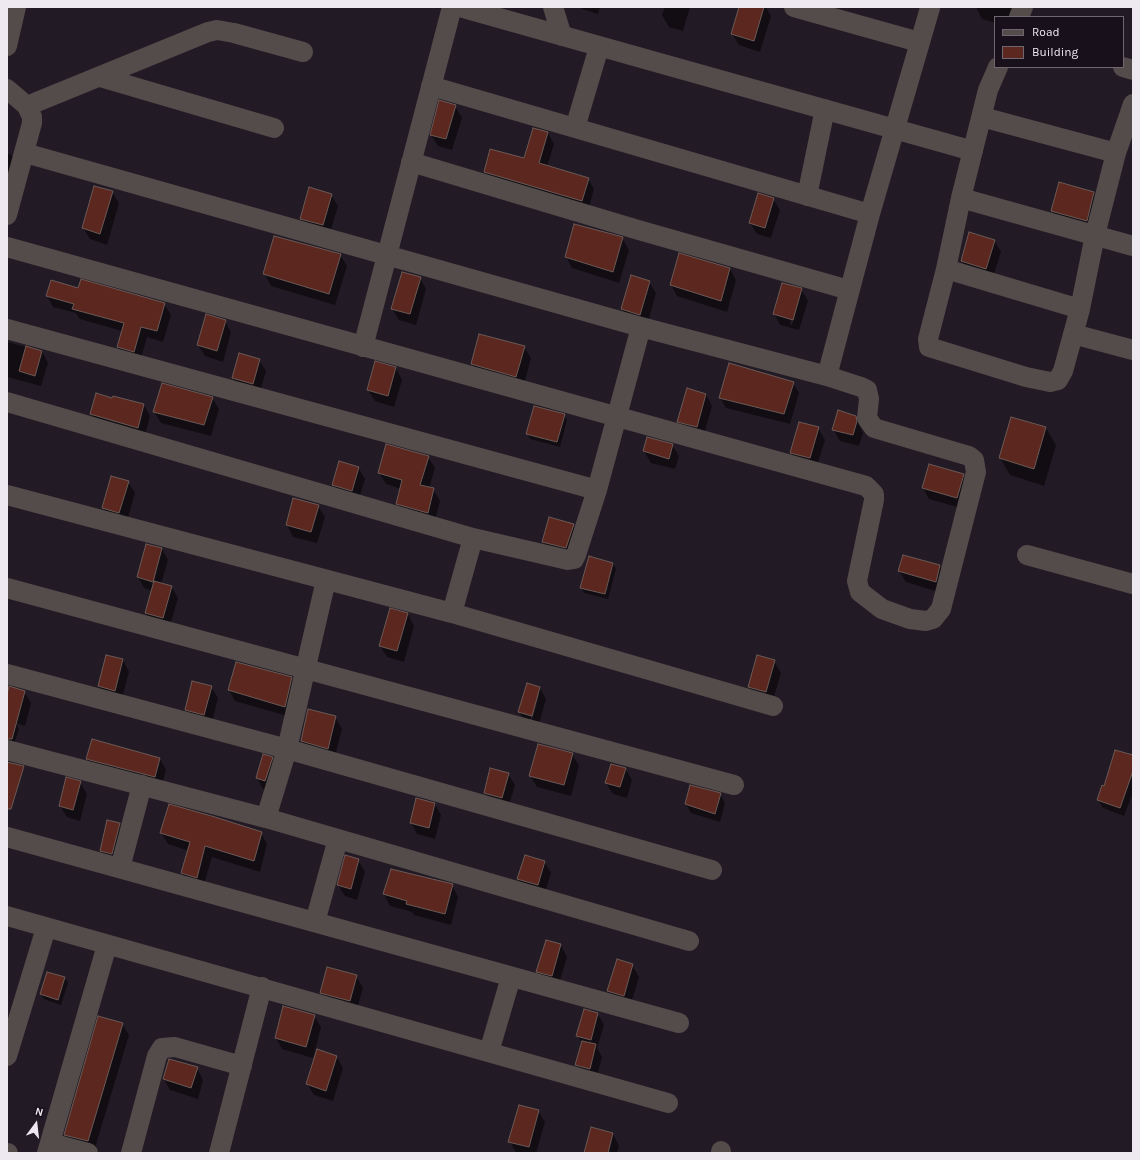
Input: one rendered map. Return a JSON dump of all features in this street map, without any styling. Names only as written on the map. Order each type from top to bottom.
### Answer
[{"type":"street","points":[[7,46],[16,7]]},
{"type":"street","points":[[363,347],[410,162],[452,7]]},
{"type":"street","points":[[460,7],[972,151]]},
{"type":"street","points":[[553,7],[562,36]]},
{"type":"street","points":[[794,7],[919,42]]},
{"type":"street","points":[[827,376],[894,128],[930,8]]},
{"type":"street","points":[[27,106],[208,32],[217,30],[234,33],[302,52]]},
{"type":"street","points":[[575,128],[599,47]]},
{"type":"street","points":[[998,68],[988,90],[972,151],[946,269],[929,331],[929,347],[1050,382],[1058,380],[1062,371],[1080,309],[1095,235],[1116,153],[1133,104]]},
{"type":"street","points":[[100,77],[274,128]]},
{"type":"street","points":[[431,86],[870,214]]},
{"type":"street","points":[[7,90],[27,106],[32,117],[25,153],[7,215]]},
{"type":"street","points":[[807,196],[825,109]]},
{"type":"street","points":[[982,117],[1116,153]]},
{"type":"street","points":[[7,248],[866,486],[874,494],[874,500],[857,581],[860,592],[882,609],[910,619],[926,621],[933,618],[941,609],[976,472],[974,460],[969,456],[874,428],[869,423],[867,418],[869,399],[867,390],[827,376],[641,327],[25,153]]},
{"type":"street","points":[[410,162],[635,229],[849,290]]},
{"type":"street","points":[[961,198],[1133,246]]},
{"type":"street","points":[[946,269],[1080,309]]},
{"type":"street","points":[[7,402],[473,538],[568,560],[574,559],[597,490],[641,327]]},
{"type":"street","points":[[7,329],[597,490]]},
{"type":"street","points":[[1073,334],[1133,350]]},
{"type":"street","points":[[7,495],[452,613],[773,706]]},
{"type":"street","points":[[452,613],[473,538]]},
{"type":"street","points":[[1027,555],[1133,584]]},
{"type":"street","points":[[266,818],[287,749],[326,580]]},
{"type":"street","points":[[7,588],[305,667],[734,785]]},
{"type":"street","points":[[7,674],[287,749],[712,870]]},
{"type":"street","points":[[8,753],[142,785],[266,818],[689,941]]},
{"type":"street","points":[[120,868],[142,785]]},
{"type":"street","points":[[7,837],[679,1023]]},
{"type":"street","points":[[315,922],[338,839]]},
{"type":"street","points":[[7,916],[668,1103]]},
{"type":"street","points":[[8,1051],[46,928]]},
{"type":"street","points":[[88,1153],[49,1148],[107,945]]},
{"type":"street","points":[[489,1052],[511,977]]},
{"type":"street","points":[[219,1153],[262,987]]},
{"type":"street","points":[[132,1153],[157,1056],[162,1048],[175,1047],[242,1066]]},
{"type":"building","points":[[739,7],[764,7],[754,41],[731,34]]},
{"type":"building","points":[[439,100],[456,105],[446,139],[430,135]]},
{"type":"building","points":[[533,128],[548,132],[539,163],[589,178],[582,201],[484,172],[490,149],[524,158]]},
{"type":"building","points":[[1059,182],[1094,192],[1087,221],[1051,211]]},
{"type":"building","points":[[94,186],[113,191],[100,234],[82,228]]},
{"type":"building","points":[[309,187],[332,194],[323,225],[300,219]]},
{"type":"building","points":[[758,193],[774,198],[765,228],[749,223]]},
{"type":"building","points":[[574,224],[623,237],[613,272],[565,257]]},
{"type":"building","points":[[969,232],[995,240],[986,269],[961,261]]},
{"type":"building","points":[[274,236],[341,254],[329,294],[263,274]]},
{"type":"building","points":[[679,253],[730,268],[721,301],[670,285]]},
{"type":"building","points":[[402,272],[421,277],[410,314],[391,309]]},
{"type":"building","points":[[631,275],[650,281],[640,315],[621,309]]},
{"type":"building","points":[[81,279],[165,303],[157,331],[141,327],[134,352],[117,347],[124,323],[72,309],[74,304],[46,296],[51,280],[78,288]]},
{"type":"building","points":[[782,283],[802,288],[793,320],[773,314]]},
{"type":"building","points":[[206,314],[226,320],[217,351],[197,345]]},
{"type":"building","points":[[479,334],[525,346],[516,377],[471,364]]},
{"type":"building","points":[[26,346],[42,351],[35,376],[19,371]]},
{"type":"building","points":[[239,353],[260,359],[253,384],[232,378]]},
{"type":"building","points":[[375,361],[396,367],[388,396],[367,390]]},
{"type":"building","points":[[729,363],[794,382],[784,414],[719,398]]},
{"type":"building","points":[[162,383],[213,397],[204,425],[153,412]]},
{"type":"building","points":[[687,388],[706,394],[697,427],[677,422]]},
{"type":"building","points":[[96,393],[112,398],[113,396],[144,404],[138,428],[90,414]]},
{"type":"building","points":[[534,406],[565,414],[557,442],[526,434]]},
{"type":"building","points":[[838,410],[856,416],[857,421],[853,435],[832,430]]},
{"type":"building","points":[[1011,417],[1046,427],[1034,469],[999,458]]},
{"type":"building","points":[[799,422],[819,427],[810,458],[790,453]]},
{"type":"building","points":[[647,437],[673,444],[669,459],[643,451]]},
{"type":"building","points":[[386,444],[429,456],[420,485],[434,488],[428,513],[396,504],[402,480],[378,473]]},
{"type":"building","points":[[339,461],[359,467],[352,491],[332,485]]},
{"type":"building","points":[[929,464],[964,474],[957,498],[922,488]]},
{"type":"building","points":[[111,476],[129,481],[119,513],[102,508]]},
{"type":"building","points":[[293,498],[319,505],[311,532],[286,525]]},
{"type":"building","points":[[549,517],[574,524],[566,548],[542,542]]},
{"type":"building","points":[[146,544],[162,548],[153,582],[137,577]]},
{"type":"building","points":[[903,555],[940,565],[936,582],[898,571]]},
{"type":"building","points":[[589,556],[613,563],[605,594],[580,588]]},
{"type":"building","points":[[154,581],[172,586],[163,618],[145,613]]},
{"type":"building","points":[[390,608],[408,613],[397,651],[379,646]]},
{"type":"building","points":[[106,655],[123,659],[115,691],[98,686]]},
{"type":"building","points":[[757,655],[775,660],[766,692],[748,687]]},
{"type":"building","points":[[236,662],[292,677],[285,707],[228,690]]},
{"type":"building","points":[[192,681],[212,686],[204,715],[185,710]]},
{"type":"building","points":[[527,683],[540,687],[532,716],[518,712]]},
{"type":"building","points":[[9,686],[25,691],[12,739],[7,739],[7,695]]},
{"type":"building","points":[[308,709],[336,716],[328,749],[301,741]]},
{"type":"building","points":[[92,739],[160,758],[155,777],[86,759]]},
{"type":"building","points":[[538,744],[573,753],[564,785],[529,776]]},
{"type":"building","points":[[1115,750],[1133,755],[1133,771],[1120,808],[1097,800],[1102,785],[1104,786]]},
{"type":"building","points":[[263,754],[273,757],[265,781],[256,778]]},
{"type":"building","points":[[7,762],[24,766],[11,809],[7,809]]},
{"type":"building","points":[[611,764],[626,768],[620,787],[605,783]]},
{"type":"building","points":[[490,768],[509,773],[502,798],[484,793]]},
{"type":"building","points":[[66,777],[81,781],[73,810],[59,806]]},
{"type":"building","points":[[690,785],[721,793],[715,814],[685,804]]},
{"type":"building","points":[[416,798],[435,803],[429,828],[410,823]]},
{"type":"building","points":[[169,804],[262,832],[254,861],[205,846],[197,878],[181,873],[190,842],[160,833]]},
{"type":"building","points":[[107,820],[120,823],[112,854],[100,851]]},
{"type":"building","points":[[345,855],[359,859],[351,889],[337,885]]},
{"type":"building","points":[[525,855],[545,861],[538,885],[517,879]]},
{"type":"building","points":[[391,869],[453,884],[445,914],[406,904],[407,901],[383,894]]},
{"type":"building","points":[[546,940],[561,944],[552,976],[536,972]]},
{"type":"building","points":[[617,959],[633,964],[624,996],[607,991]]},
{"type":"building","points":[[327,967],[357,975],[350,1001],[320,993]]},
{"type":"building","points":[[47,972],[65,977],[58,1000],[40,994]]},
{"type":"building","points":[[283,1006],[315,1015],[306,1047],[275,1038]]},
{"type":"building","points":[[584,1009],[598,1013],[591,1040],[576,1036]]},
{"type":"building","points":[[98,1016],[123,1023],[88,1141],[64,1135]]},
{"type":"building","points":[[582,1041],[596,1044],[590,1069],[575,1065]]},
{"type":"building","points":[[317,1049],[337,1056],[326,1091],[306,1084]]},
{"type":"building","points":[[169,1059],[198,1067],[191,1088],[163,1079]]},
{"type":"building","points":[[519,1105],[539,1110],[529,1147],[508,1142]]},
{"type":"building","points":[[591,1127],[613,1133],[608,1153],[584,1153]]}]
